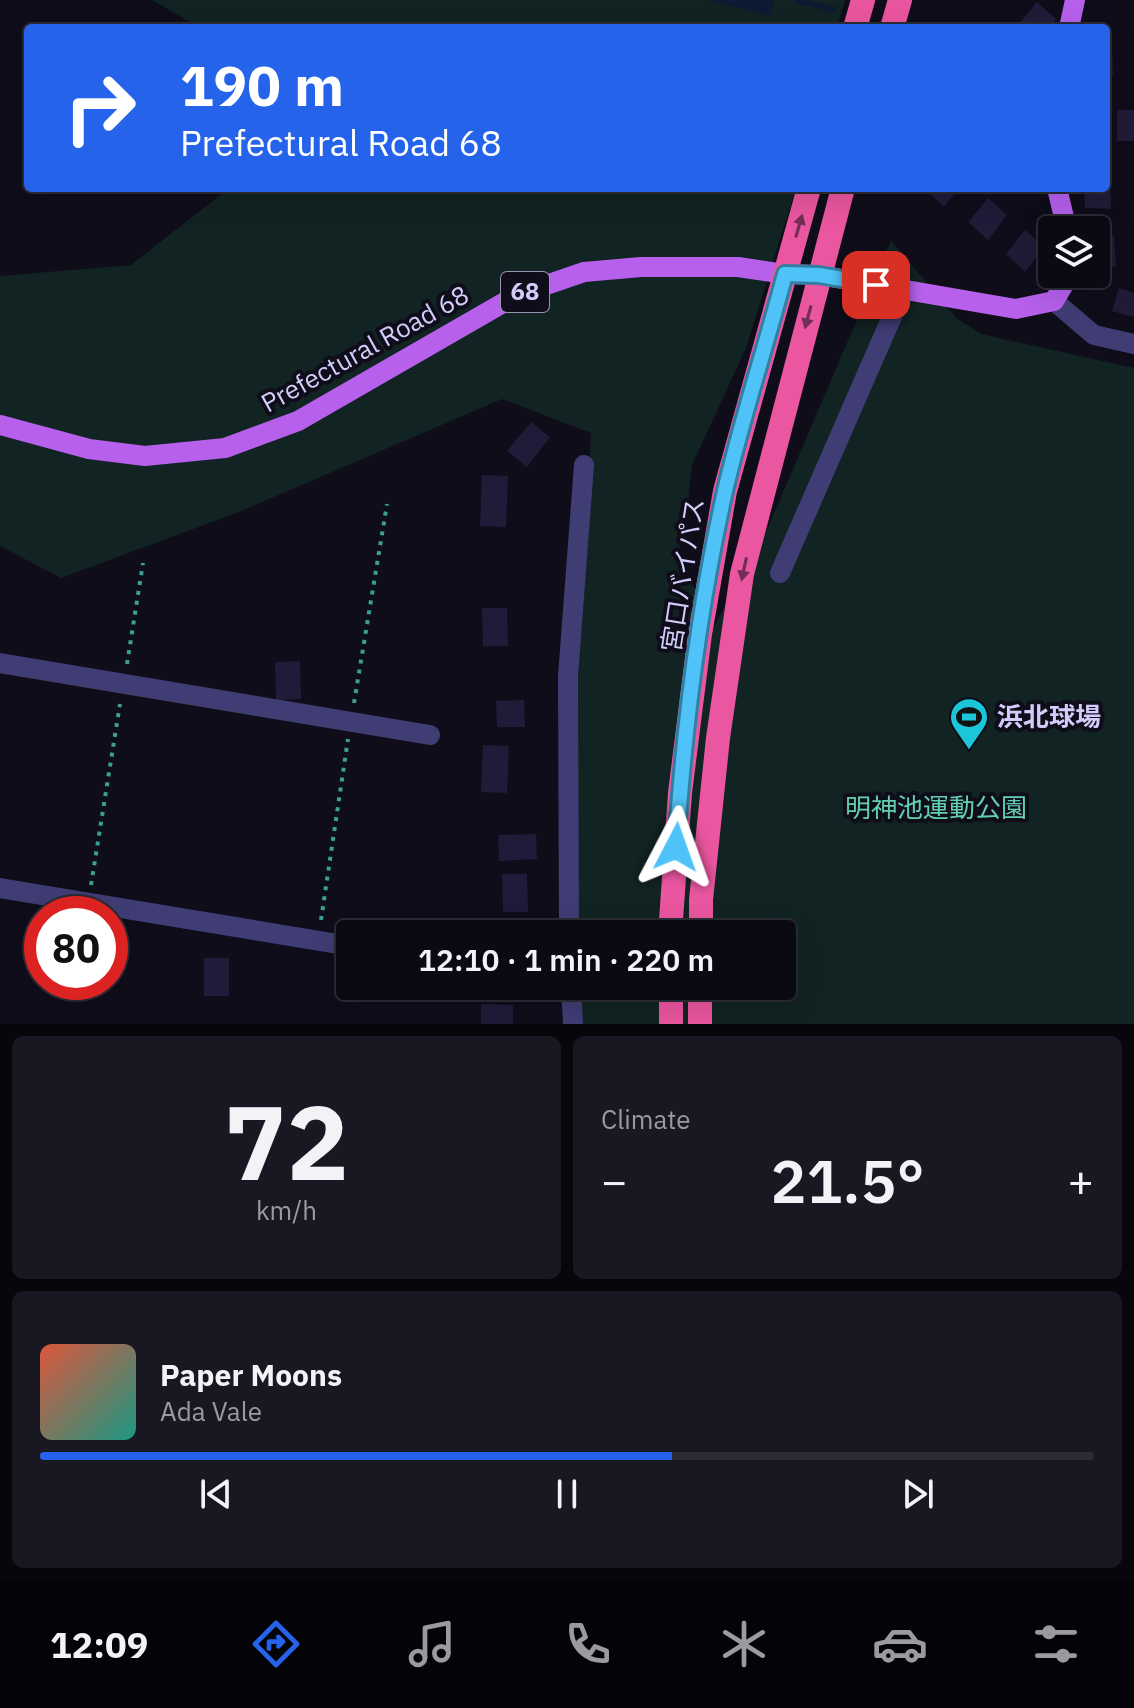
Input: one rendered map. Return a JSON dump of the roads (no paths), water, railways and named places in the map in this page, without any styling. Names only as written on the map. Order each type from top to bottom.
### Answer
[{"type":"highway","points":[[856,24],[863,0]]},
{"type":"highway","points":[[893,24],[900,0]]},
{"type":"highway","name":"宮口バイパス","points":[[671,920],[680,793],[700,634],[725,491],[808,192]]},
{"type":"highway","points":[[701,920],[718,738],[742,574],[842,192]]},
{"type":"highway","points":[[671,1000],[671,1024]]},
{"type":"highway","points":[[700,1000],[700,1024]]},
{"type":"main road","points":[[1070,24],[1075,0]]},
{"type":"main road","points":[[1058,192],[1064,216]]},
{"type":"main road","name":"Prefectural Road 68","points":[[0,425],[89,449],[145,456],[225,448],[298,421],[517,295],[584,272],[641,267],[738,267],[819,275],[1016,309],[1054,301]]},
{"type":"main road","points":[[1054,301],[1062,288]]},
{"type":"street","points":[[780,573],[904,289]]},
{"type":"street","points":[[1054,301],[1094,335],[1134,344]]},
{"type":"street","points":[[569,920],[568,676],[584,465]]},
{"type":"street","points":[[0,663],[430,735]]},
{"type":"street","points":[[0,888],[336,943]]},
{"type":"street","points":[[572,1000],[573,1024]]},
{"type":"water","points":[[706,0],[774,0],[770,16]]},
{"type":"waterway","points":[[797,0],[832,9]]},
{"type":"place","name":"浜北球場","points":[[969,751]]},
{"type":"park label","name":"明神池運動公園","points":[[936,808]]}]
